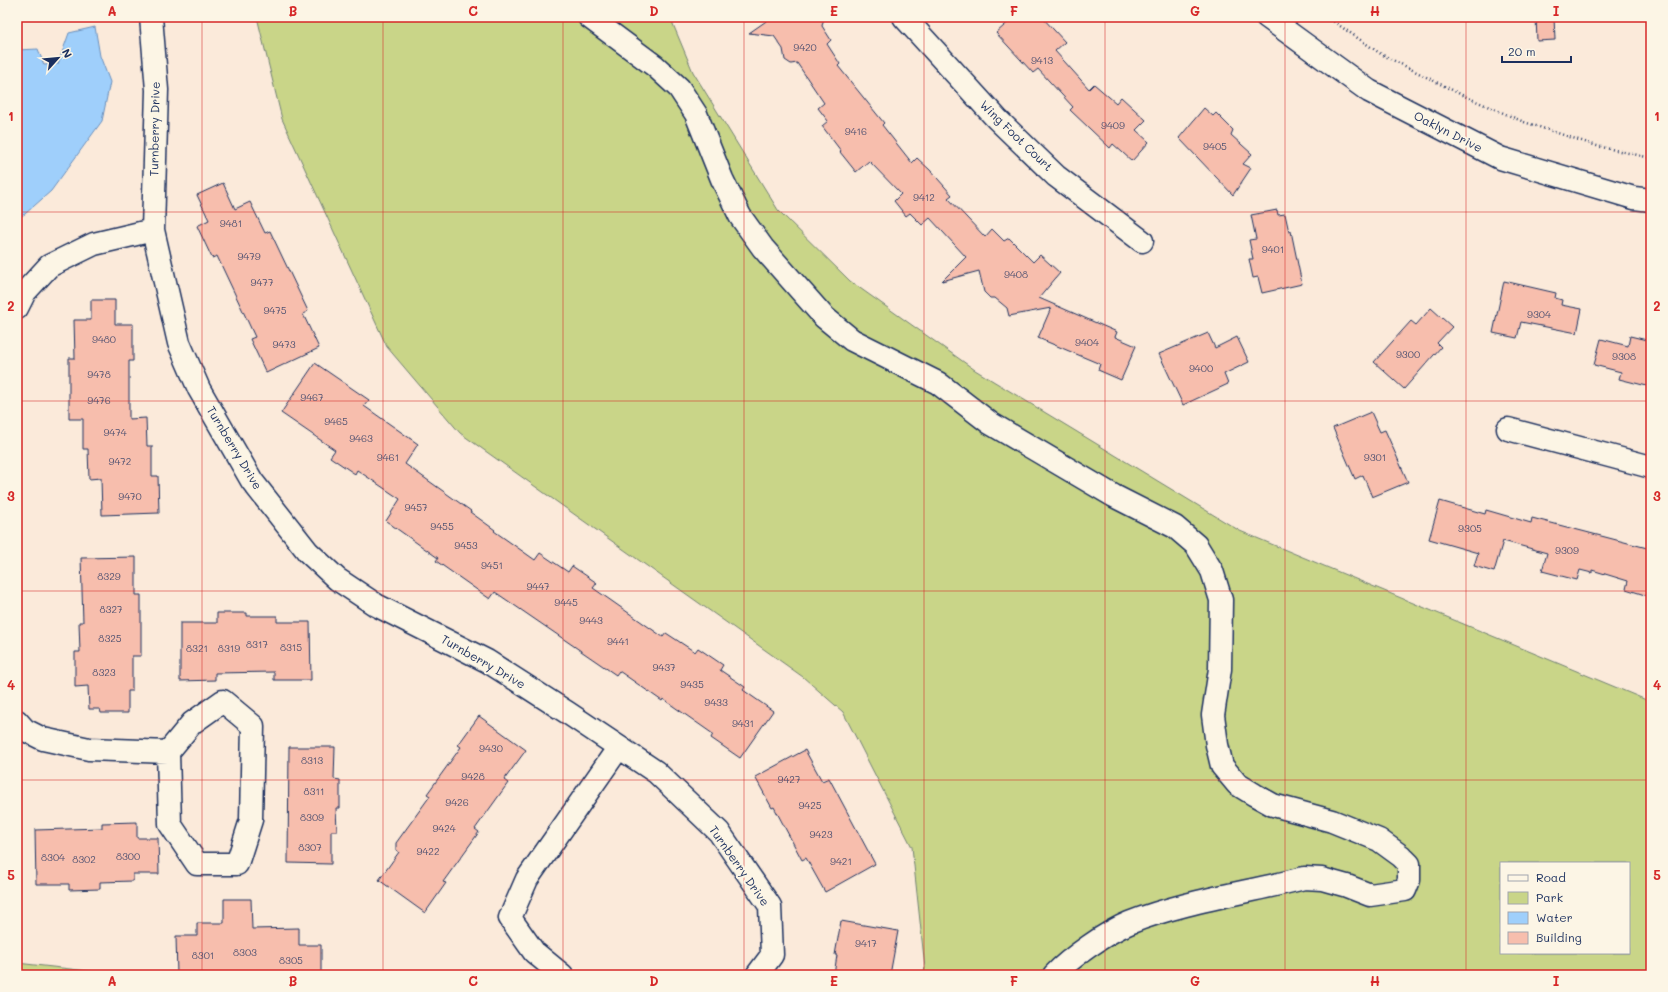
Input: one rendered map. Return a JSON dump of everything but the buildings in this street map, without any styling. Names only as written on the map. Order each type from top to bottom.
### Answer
[{"type":"street","name":"Turnberry Drive","points":[[151,17],[157,90],[153,230],[179,343],[199,389],[252,480],[308,552],[336,579],[376,605],[487,661],[619,747],[656,772],[719,832],[770,906],[772,955],[757,975]]},
{"type":"street","points":[[589,17],[654,66],[679,88],[696,114],[722,179],[740,216],[763,248],[824,317],[852,340],[938,383],[990,423],[1114,496],[1175,527],[1196,545],[1212,572],[1221,600],[1220,669],[1213,715],[1216,745],[1222,766],[1237,784],[1255,796],[1273,805],[1332,821],[1379,840],[1401,856],[1409,864],[1409,880],[1405,890],[1370,895],[1347,886],[1322,879],[1304,878],[1164,912],[1128,924],[1121,928],[1064,964],[1054,975]]},
{"type":"street","name":"Wing Foot Court","points":[[904,17],[996,119],[1056,176],[1142,240]]},
{"type":"street","name":"Oaklyn Drive","points":[[1267,17],[1369,91],[1500,158],[1634,198],[1651,200]]},
{"type":"street","points":[[17,308],[25,292],[49,266],[94,244],[153,230]]},
{"type":"street","points":[[1508,429],[1651,467]]},
{"type":"street","points":[[223,700],[252,726],[251,820],[237,864],[197,864],[170,824],[168,752],[192,723],[223,700]]},
{"type":"street","points":[[20,728],[43,739],[89,749],[168,752]]},
{"type":"street","points":[[562,975],[534,952],[510,918],[527,879],[619,747]]},
{"type":"path","points":[[1327,17],[1381,54],[1462,95],[1524,122],[1597,146],[1651,158]]},
{"type":"green space","points":[[257,17],[670,17],[693,72],[778,210],[850,281],[975,370],[1240,531],[1651,702],[1651,975],[923,975],[925,968],[912,847],[843,712],[803,677],[460,433],[387,347],[282,119]]},
{"type":"green space","points":[[17,963],[115,974],[116,975],[17,975]]},
{"type":"water","points":[[95,27],[100,56],[110,82],[102,121],[51,191],[25,214],[17,218],[17,50],[38,49],[44,65],[58,64],[69,33]]}]
